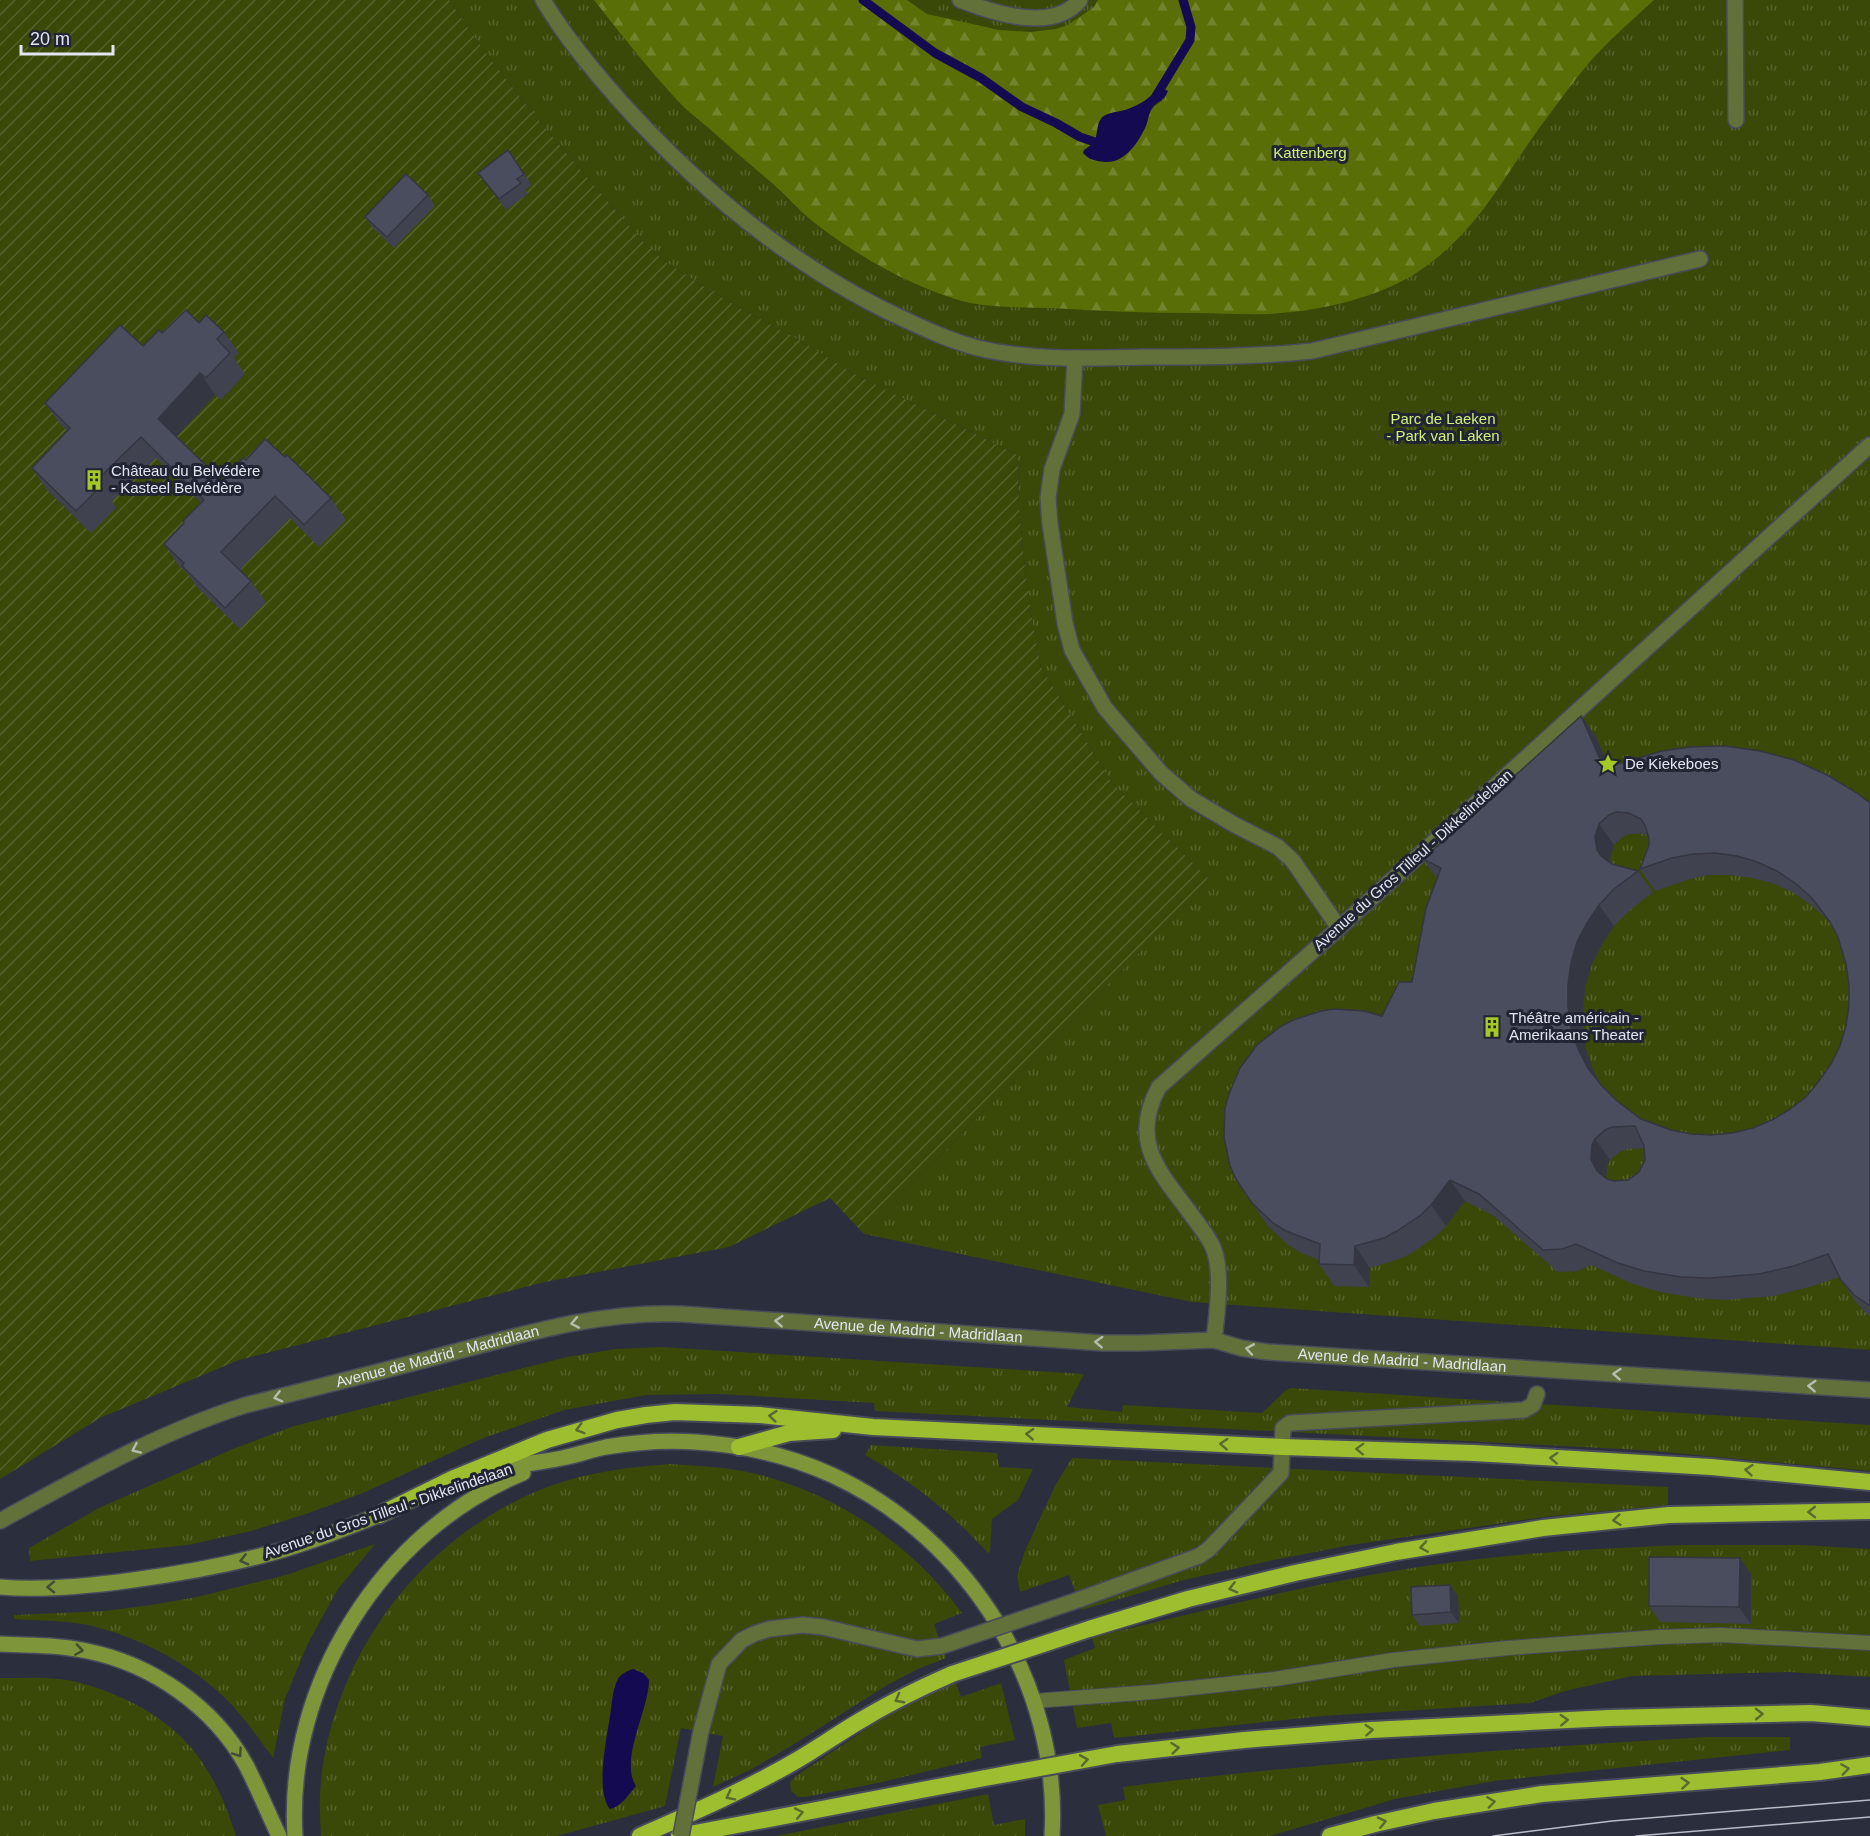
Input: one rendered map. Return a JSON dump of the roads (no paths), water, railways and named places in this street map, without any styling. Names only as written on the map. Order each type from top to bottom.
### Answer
[{"type":"highway","points":[[379,1515],[452,1479],[547,1440],[586,1427],[646,1415],[704,1412],[760,1415],[873,1427],[1699,1466],[1870,1482]]},
{"type":"highway","points":[[739,1447],[789,1433],[873,1427]]},
{"type":"highway","points":[[640,1836],[756,1783],[818,1748],[888,1704],[952,1674],[1188,1599],[1396,1552],[1532,1530],[1669,1515],[1870,1511]]},
{"type":"highway","points":[[680,1836],[1117,1754],[1244,1740],[1371,1730],[1610,1718],[1811,1713],[1870,1718]]},
{"type":"highway","points":[[1330,1836],[1434,1811],[1542,1794],[1820,1772],[1870,1765]]},
{"type":"main road","name":"Avenue du Gros Tilleul - Dikkelindelaan","points":[[0,1587],[70,1587],[107,1584],[216,1567],[270,1554],[486,1476],[606,1447],[650,1442],[695,1442],[739,1447],[786,1458],[832,1475],[874,1498],[914,1527],[950,1560],[981,1598],[1012,1648],[1034,1701],[1045,1744],[1052,1789],[1052,1836]]},
{"type":"main road","name":"Avenue du Gros Tilleul - Dikkelindelaan","points":[[295,1836],[294,1815],[300,1756],[314,1698],[338,1643],[370,1593],[409,1548],[455,1510],[507,1480],[562,1458]]},
{"type":"main road","points":[[0,1644],[58,1646],[86,1650],[113,1657],[165,1682],[209,1716],[228,1739],[245,1764],[279,1836]]},
{"type":"street","points":[[543,0],[588,64],[668,151],[723,201],[796,257],[839,285],[887,312],[945,338],[976,348],[1003,353],[1075,358],[1227,357],[1312,351],[1700,259]]},
{"type":"street","points":[[960,0],[1031,19],[1053,16],[1069,9],[1080,0]]},
{"type":"street","points":[[1735,0],[1736,120]]},
{"type":"street","points":[[1075,358],[1072,414],[1052,469],[1048,498],[1065,623],[1072,650],[1105,708],[1161,773],[1191,799],[1278,847],[1293,861],[1339,928]]},
{"type":"street","name":"Avenue du Gros Tilleul - Dikkelindelaan","points":[[1214,1340],[1219,1269],[1215,1251],[1154,1161],[1148,1146],[1147,1115],[1160,1087],[1339,928],[1870,446]]},
{"type":"street","name":"Avenue de Madrid - Madridlaan","points":[[0,1521],[121,1456],[219,1413],[547,1328],[642,1314],[681,1314],[1113,1343],[1214,1340],[1241,1348],[1268,1352],[1870,1390]]},
{"type":"street","points":[[680,1836],[701,1731],[719,1664],[742,1640],[769,1629],[802,1625],[823,1627],[917,1649],[942,1646],[1199,1556],[1209,1549],[1281,1473],[1283,1428],[1290,1423],[1524,1410],[1533,1405],[1537,1394]]},
{"type":"lane","points":[[1034,1701],[1153,1692],[1275,1679],[1394,1660],[1508,1648],[1659,1636],[1721,1635],[1870,1643]]},
{"type":"waterway","points":[[863,0],[935,53],[981,78],[1022,107],[1080,137],[1095,142],[1107,142]]},
{"type":"waterway","points":[[1156,96],[1190,40],[1191,27],[1183,0]]},
{"type":"tram line","points":[[1493,1836],[1612,1821],[1870,1800]]},
{"type":"tram line","points":[[1636,1836],[1870,1817]]},
{"type":"place","name":"Château du Belvédère - Kasteel Belvédère","points":[[94,480]]},
{"type":"place","name":"De Kiekeboes","points":[[1608,764]]},
{"type":"place","name":"Théâtre américain - Amerikaans Theater","points":[[1492,1027]]},
{"type":"park label","name":"Kattenberg","points":[[1310,153]]},
{"type":"park label","name":"Parc de Laeken - Park van Laken","points":[[1443,428]]}]
